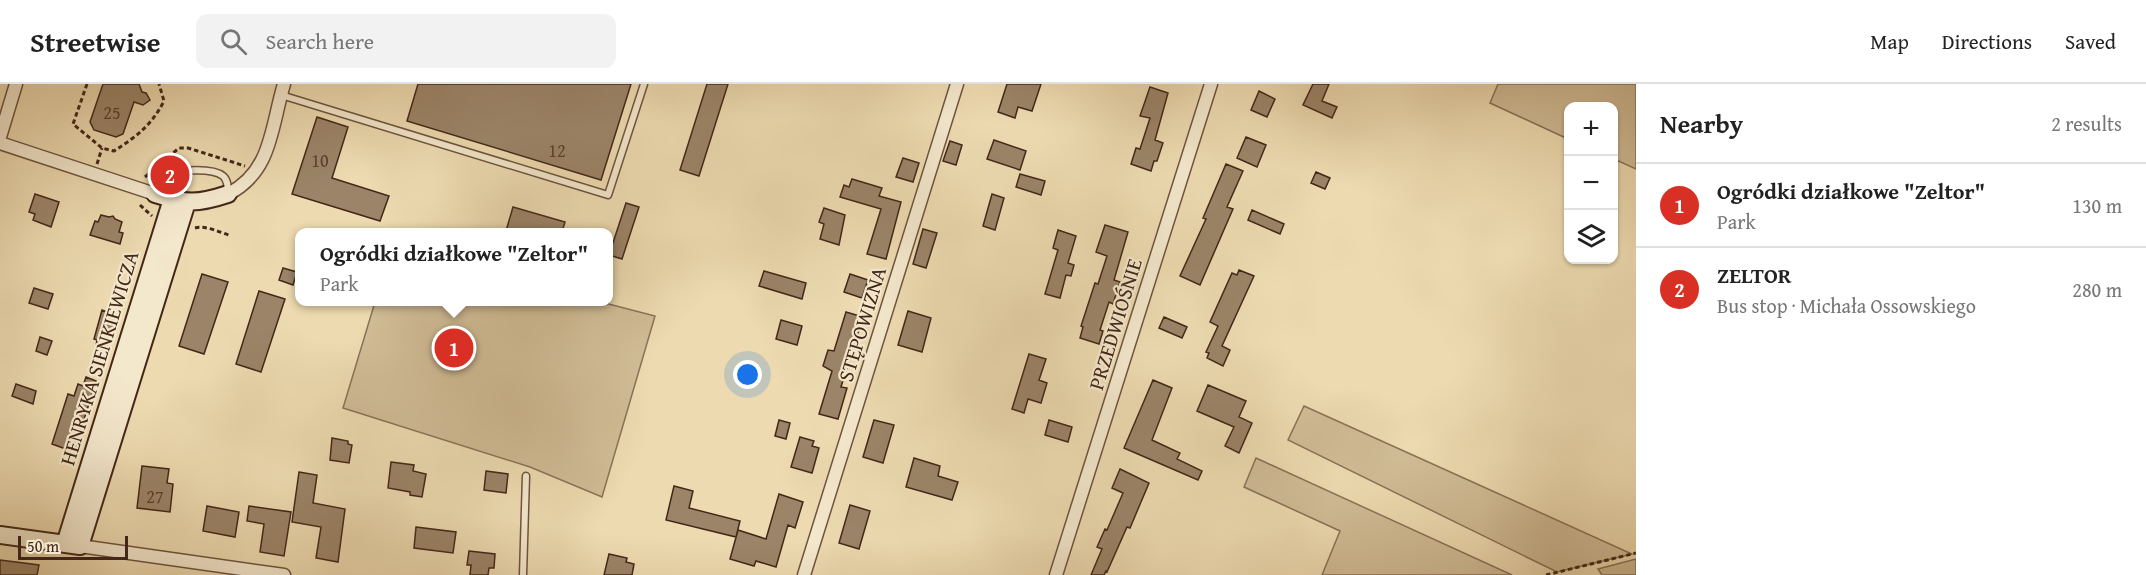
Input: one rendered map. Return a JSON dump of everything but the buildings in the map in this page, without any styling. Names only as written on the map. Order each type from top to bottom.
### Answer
[{"type":"street","points":[[0,137],[16,84]]},
{"type":"street","name":"STĘPOWIZNA","points":[[804,575],[957,84]]},
{"type":"street","name":"PRZEDWIOŚNIE","points":[[1056,575],[1210,84]]},
{"type":"street","points":[[0,143],[155,194],[179,200],[208,201],[241,188],[251,180],[260,166],[268,145],[282,90]]},
{"type":"street","name":"HENRYKA SIENKIEWICZA","points":[[73,545],[179,200]]},
{"type":"street","points":[[0,535],[284,575]]},
{"type":"lane","points":[[282,90],[608,195],[644,84]]},
{"type":"lane","points":[[155,194],[162,181],[170,175],[188,170],[224,176],[228,194]]},
{"type":"lane","points":[[523,575],[526,476]]},
{"type":"path","points":[[87,84],[73,124],[102,148],[114,151],[155,119],[164,101],[159,84]]},
{"type":"path","points":[[96,165],[102,148]]},
{"type":"path","points":[[144,178],[179,148],[188,148],[251,168]]},
{"type":"path","points":[[1546,575],[1636,553]]},
{"type":"shaded area","points":[[1498,84],[1636,84],[1636,169],[1618,161],[1618,102],[1564,102],[1564,137],[1490,103]]},
{"type":"shaded area","points":[[613,305],[655,316],[602,497],[530,467],[343,408],[374,306]]},
{"type":"shaded area","points":[[1304,406],[1632,554],[1557,572],[1288,440]]},
{"type":"shaded area","points":[[1256,458],[1512,575],[1322,575],[1340,531],[1244,487]]},
{"type":"shaded area","points":[[1636,559],[1636,575],[1602,575],[1598,569]]},
{"type":"place","name":"ZELTOR","points":[[170,175]]},
{"type":"place","name":"Ogródki działkowe \"Zeltor\"","points":[[454,348]]}]
